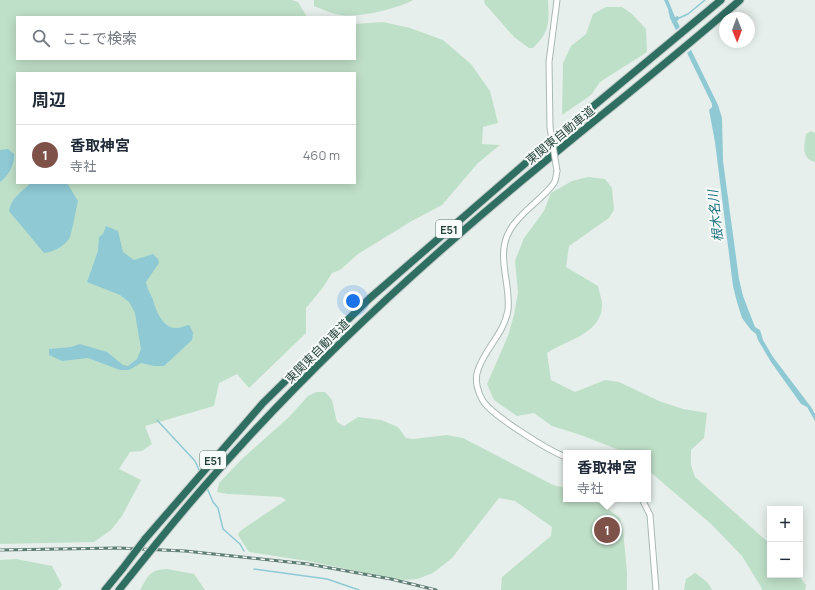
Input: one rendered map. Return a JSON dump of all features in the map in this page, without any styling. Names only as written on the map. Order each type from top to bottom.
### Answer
[{"type":"highway","name":"東関東自動車道","points":[[106,590],[145,539],[264,403],[370,298],[538,153],[721,0]]},
{"type":"highway","name":"東関東自動車道","points":[[119,590],[173,522],[229,458],[287,396],[345,338],[457,236],[545,161],[646,80],[740,0]]},
{"type":"street","points":[[557,0],[550,62],[550,127],[557,172],[555,182],[521,216],[510,230],[506,240],[504,264],[508,296],[508,310],[503,327],[480,362],[477,372],[477,382],[478,390],[484,402],[493,412],[542,446],[563,456]]},
{"type":"street","points":[[644,502],[650,515],[656,590]]},
{"type":"green space","points":[[0,0],[292,0],[298,2],[306,16],[16,16],[16,60],[356,60],[356,24],[383,22],[410,28],[443,40],[471,64],[490,91],[498,123],[483,127],[482,144],[500,145],[478,163],[442,205],[410,222],[358,254],[340,270],[332,273],[324,286],[306,308],[306,333],[249,388],[237,374],[219,383],[214,406],[145,426],[152,444],[142,451],[130,452],[119,469],[141,480],[122,516],[111,530],[94,542],[0,544]]},
{"type":"green space","points":[[314,0],[413,0],[397,7],[377,12],[348,16],[334,14],[314,6]]},
{"type":"green space","points":[[484,0],[548,0],[548,21],[543,37],[533,48],[529,48],[514,37],[485,4]]},
{"type":"green space","points":[[606,7],[622,7],[632,14],[646,29],[647,52],[600,82],[591,95],[562,115],[563,63],[571,46],[586,34],[593,14]]},
{"type":"green space","points":[[811,131],[815,133],[815,162],[807,158],[804,151],[806,134]]},
{"type":"green space","points":[[588,177],[605,179],[612,188],[614,210],[609,218],[569,246],[566,267],[598,286],[602,305],[600,315],[590,330],[547,353],[551,380],[575,392],[605,380],[619,382],[659,401],[683,409],[707,413],[704,438],[691,450],[691,465],[695,477],[767,541],[767,578],[800,578],[806,585],[805,590],[762,590],[742,556],[711,524],[651,473],[651,450],[619,450],[578,434],[552,426],[534,413],[517,416],[494,400],[487,384],[508,336],[514,315],[518,292],[515,261],[524,238],[544,211],[551,193],[572,181]]},
{"type":"green space","points":[[316,392],[325,392],[332,400],[337,422],[344,426],[358,417],[381,420],[398,427],[406,438],[413,439],[447,435],[463,438],[553,485],[563,487],[563,502],[598,502],[620,518],[623,530],[627,590],[501,590],[502,577],[551,536],[552,527],[515,501],[499,498],[452,558],[433,573],[417,579],[404,580],[385,577],[308,561],[249,552],[238,535],[240,531],[286,500],[281,497],[217,492],[219,483],[243,458],[289,417],[308,396]]},
{"type":"green space","points":[[16,559],[52,566],[62,585],[58,590],[0,590],[0,560]]},
{"type":"green space","points":[[167,569],[194,574],[205,590],[140,590],[150,574]]},
{"type":"green space","points":[[695,573],[707,582],[712,590],[684,590],[686,579]]},
{"type":"water","points":[[664,0],[668,0],[675,17],[678,16],[679,19],[677,21],[718,105],[722,118],[723,161],[739,279],[743,296],[755,327],[760,330],[763,340],[773,357],[811,407],[815,414],[815,421],[807,407],[801,404],[771,362],[756,334],[742,318],[733,286],[715,142],[709,110],[712,107],[712,104],[670,18]]},
{"type":"water","points":[[8,149],[14,154],[14,158],[8,174],[0,182],[0,150]]},
{"type":"water","points":[[30,184],[68,184],[78,201],[69,239],[61,247],[44,253],[9,211],[12,202]]},
{"type":"water","points":[[106,226],[118,231],[123,252],[134,260],[153,254],[158,259],[159,263],[146,282],[160,318],[171,327],[176,328],[188,325],[193,333],[192,340],[164,366],[154,366],[141,363],[129,370],[120,370],[88,358],[62,361],[49,355],[49,349],[71,347],[80,344],[107,352],[123,365],[128,366],[137,359],[141,349],[135,313],[129,302],[120,295],[87,282],[98,251],[99,237],[103,234]]},
{"type":"pier","points":[[681,26],[693,48],[686,54],[675,31]]},
{"type":"waterway","points":[[677,19],[688,14],[705,0]]},
{"type":"waterway","points":[[157,420],[195,461],[200,472]]},
{"type":"waterway","points":[[207,488],[213,502],[218,508],[223,529],[240,544],[244,551]]},
{"type":"waterway","points":[[254,569],[327,579],[359,590]]},
{"type":"railway","points":[[0,550],[118,548],[185,551],[308,564],[391,579],[436,590]]},
{"type":"place","name":"香取神宮","points":[[607,530]]},
{"type":"water label","name":"根木名川","points":[[715,216]]}]
